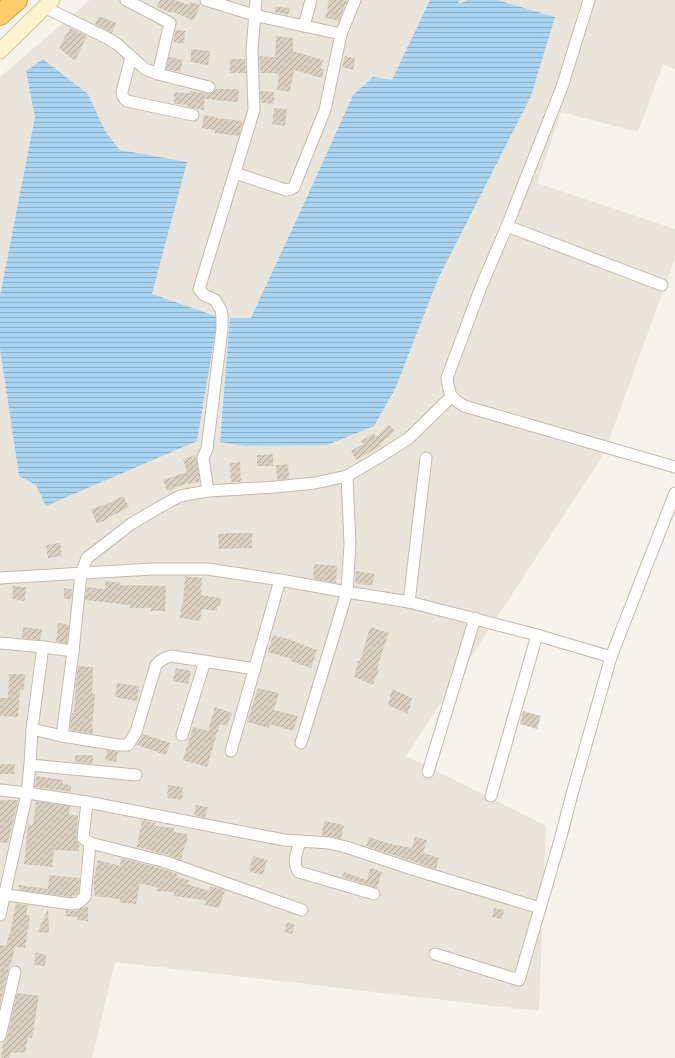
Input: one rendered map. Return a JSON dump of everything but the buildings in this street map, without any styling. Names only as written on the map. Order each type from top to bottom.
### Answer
[{"type":"street","points":[[126,0],[170,23],[158,74]]},
{"type":"street","points":[[206,0],[254,15],[341,34]]},
{"type":"street","points":[[208,491],[203,458],[207,448],[222,329],[222,316],[221,310],[214,300],[204,295],[199,289],[254,110],[252,51],[256,0]]},
{"type":"street","points":[[304,26],[311,0]]},
{"type":"street","points":[[235,173],[286,190],[291,189],[294,186],[325,110],[341,34],[355,0]]},
{"type":"street","points":[[589,0],[562,87],[446,378],[448,389],[451,397],[464,406],[675,467]]},
{"type":"street","points":[[0,51],[48,4],[117,44],[145,69],[158,74],[209,87]]},
{"type":"street","points":[[131,57],[122,92],[124,99],[127,101],[193,115]]},
{"type":"street","points":[[507,226],[662,285]]},
{"type":"street","points":[[62,736],[81,574],[87,558],[131,524],[180,496],[208,491],[315,483],[347,476],[409,438],[451,397]]},
{"type":"street","points":[[409,602],[426,458]]},
{"type":"street","points":[[301,743],[347,592],[350,544],[347,476]]},
{"type":"street","points":[[435,954],[519,980],[611,657],[675,493]]},
{"type":"street","points":[[0,578],[152,570],[208,569],[409,602],[475,618],[611,657]]},
{"type":"street","points":[[231,751],[280,580]]},
{"type":"street","points":[[428,772],[475,618]]},
{"type":"street","points":[[491,796],[537,635]]},
{"type":"street","points":[[0,643],[73,651]]},
{"type":"street","points":[[0,915],[2,894],[27,793],[32,729],[42,647]]},
{"type":"street","points":[[32,729],[62,736],[118,745],[128,745],[136,732],[156,666],[160,660],[165,657],[171,656],[255,669]]},
{"type":"street","points":[[182,735],[205,661]]},
{"type":"street","points":[[30,765],[136,775]]},
{"type":"street","points":[[0,790],[87,802],[284,840],[330,843],[540,908]]},
{"type":"street","points":[[87,802],[83,838],[90,843],[166,862],[302,910]]},
{"type":"street","points":[[300,841],[295,864],[299,872],[374,894]]},
{"type":"street","points":[[2,894],[72,904],[78,903],[85,897],[90,843]]},
{"type":"street","points":[[0,1036],[15,972]]},
{"type":"shaded area","points":[[90,0],[675,0],[675,69],[663,64],[638,132],[561,112],[537,183],[675,229],[675,258],[604,454],[406,756],[546,826],[539,1011],[115,962],[92,1058],[0,1058],[0,77]]},
{"type":"water","points":[[430,0],[458,0],[459,4],[468,0],[497,0],[555,17],[531,96],[438,279],[395,389],[374,426],[327,445],[245,446],[220,442],[230,318],[251,318],[353,95],[373,77],[392,80]]},
{"type":"water","points":[[43,59],[88,94],[105,131],[120,150],[187,162],[152,294],[218,317],[197,441],[46,506],[36,485],[19,476],[0,348],[0,296],[35,117],[26,71]]}]
